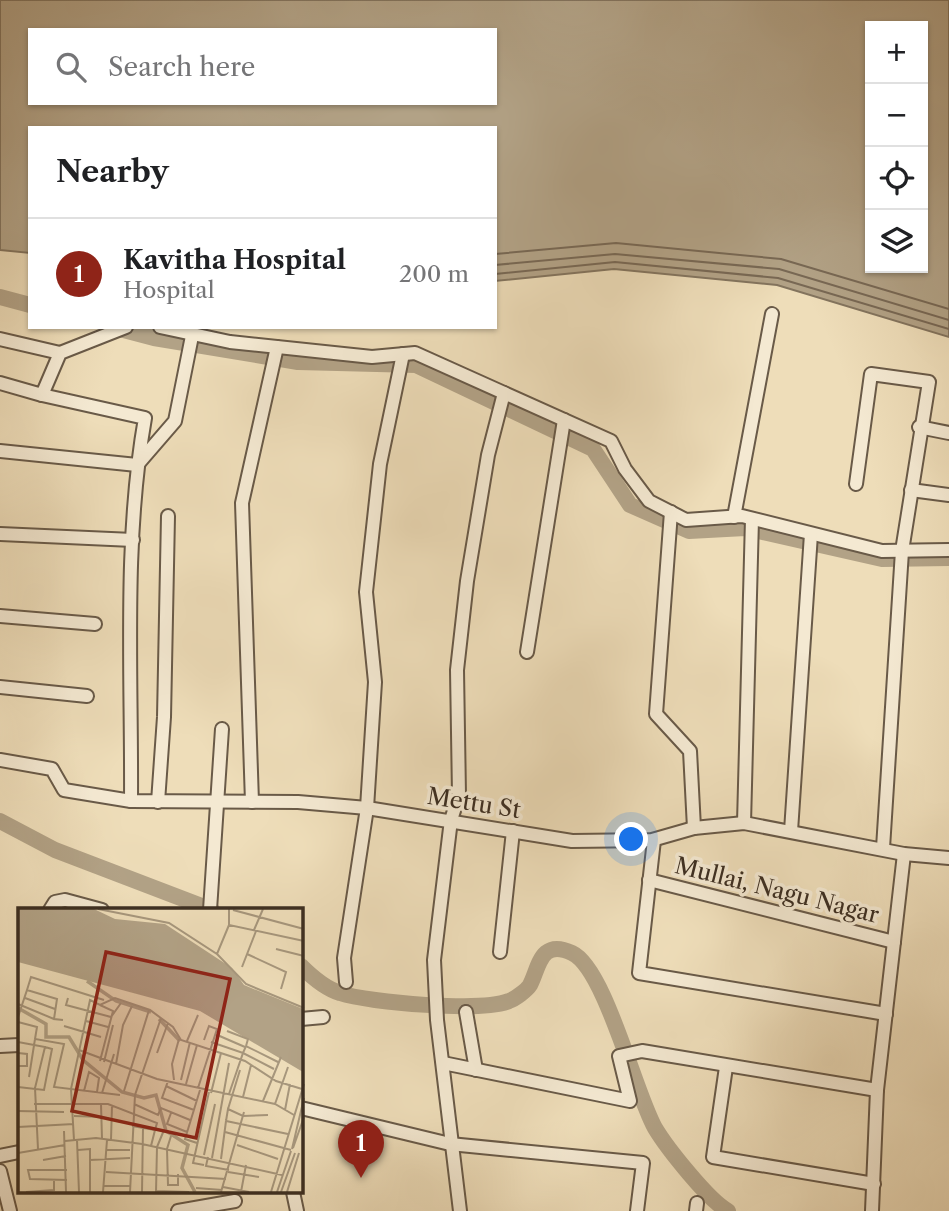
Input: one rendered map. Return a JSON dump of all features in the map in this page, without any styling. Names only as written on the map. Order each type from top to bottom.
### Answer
[{"type":"street","points":[[734,517],[772,314]]},
{"type":"street","points":[[164,329],[191,342],[372,357],[415,354],[563,423],[611,441],[625,469],[649,501],[686,520],[734,517],[810,539],[902,556],[949,551]]},
{"type":"street","points":[[0,340],[60,353],[121,331]]},
{"type":"street","points":[[137,465],[175,421],[191,342]]},
{"type":"street","points":[[252,802],[242,503],[276,349]]},
{"type":"street","points":[[42,395],[60,353]]},
{"type":"street","points":[[346,982],[344,958],[368,808],[375,682],[366,592],[380,464],[402,356]]},
{"type":"street","points":[[856,484],[871,374],[929,382],[919,427],[902,556],[883,848]]},
{"type":"street","points":[[0,383],[145,418],[137,465],[133,540],[131,801]]},
{"type":"street","points":[[460,1211],[437,1020],[434,961],[451,820],[459,795],[457,670],[467,581],[488,456],[504,396]]},
{"type":"street","points":[[527,652],[563,423]]},
{"type":"street","points":[[919,427],[949,433]]},
{"type":"street","points":[[0,451],[137,465]]},
{"type":"street","points":[[911,490],[949,495]]},
{"type":"street","points":[[671,514],[656,714],[690,751],[694,828]]},
{"type":"street","points":[[158,802],[164,718],[168,516]]},
{"type":"street","points":[[744,822],[752,521]]},
{"type":"street","points":[[0,534],[133,540]]},
{"type":"street","points":[[791,831],[810,539]]},
{"type":"street","points":[[0,616],[95,624]]},
{"type":"street","points":[[0,687],[87,696]]},
{"type":"street","points":[[211,905],[215,804],[220,786],[222,729]]},
{"type":"street","name":"Mettu St","points":[[0,760],[52,769],[64,790],[131,801],[215,804],[252,802],[368,808],[572,841],[654,840],[694,828],[744,822],[904,854],[949,858]]},
{"type":"street","points":[[500,951],[513,831]]},
{"type":"street","points":[[654,840],[639,973],[886,1014]]},
{"type":"street","points":[[872,1211],[877,1090],[904,854]]},
{"type":"street","name":"Mullai, Nagu Nagar","points":[[649,880],[894,942]]},
{"type":"street","points":[[51,908],[55,902],[65,900],[95,908]]},
{"type":"street","points":[[466,1012],[476,1070]]},
{"type":"street","points":[[303,1019],[323,1017]]},
{"type":"street","points":[[0,1046],[18,1045]]},
{"type":"street","points":[[443,1063],[630,1101],[619,1056],[642,1051],[877,1090]]},
{"type":"street","points":[[726,1067],[713,1157],[874,1184]]},
{"type":"street","points":[[303,1108],[450,1144],[643,1163],[637,1211]]},
{"type":"street","points":[[0,1156],[18,1152]]},
{"type":"street","points":[[0,1171],[10,1211]]},
{"type":"street","points":[[178,1211],[235,1201]]},
{"type":"water","points":[[0,0],[949,0],[949,337],[777,285],[614,269],[497,281],[497,126],[28,126],[28,253],[0,250]]},
{"type":"waterway","points":[[0,297],[28,304]]},
{"type":"waterway","points":[[120,329],[154,338],[298,362],[416,365],[593,449],[630,505],[689,531],[745,528],[882,559],[949,558]]},
{"type":"waterway","points":[[0,821],[55,850],[207,908]]},
{"type":"waterway","points":[[303,968],[330,988],[355,997],[426,1005],[475,1006],[509,1001],[521,994],[530,985],[542,957],[547,952],[561,949],[572,953],[584,963],[596,982],[655,1128],[700,1186],[728,1211]]},
{"type":"place","name":"Kavitha Hospital","points":[[361,1178]]}]
